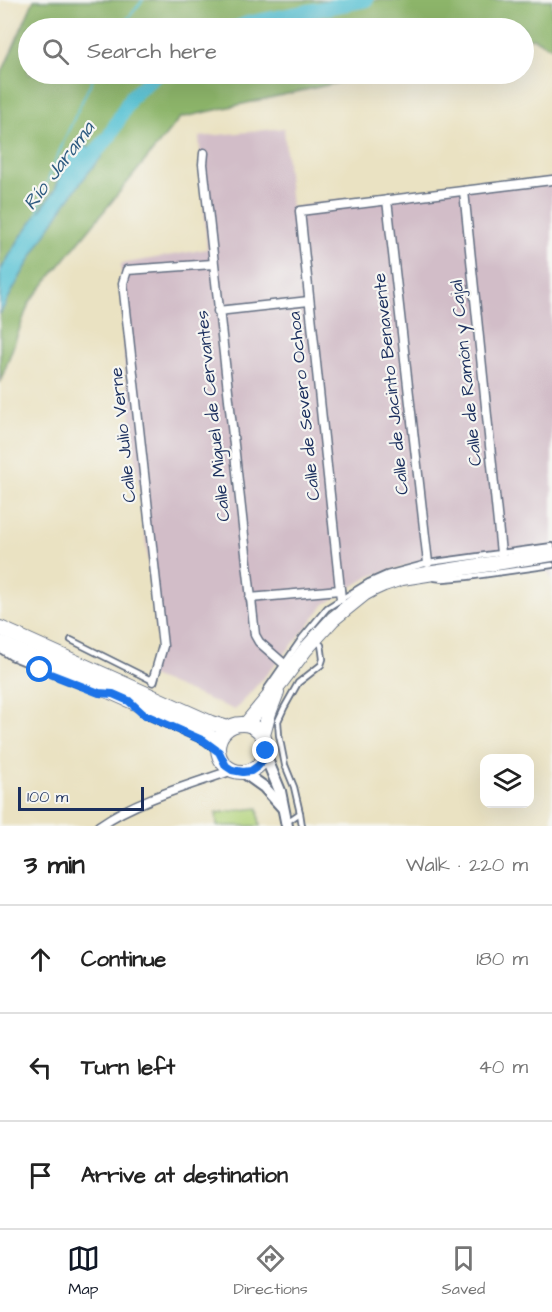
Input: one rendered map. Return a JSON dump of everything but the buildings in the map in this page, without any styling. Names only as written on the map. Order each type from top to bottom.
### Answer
[{"type":"main road","points":[[218,748],[221,735],[237,725],[269,694],[333,619],[364,594],[424,569],[552,554]]},
{"type":"main road","points":[[0,628],[211,723],[257,729],[263,735],[266,743],[264,759],[251,771],[238,771],[226,766],[214,739],[201,732],[0,645]]},
{"type":"main road","points":[[263,735],[281,682]]},
{"type":"street","name":"Calle Miguel de Cervantes","points":[[204,153],[203,164],[213,264],[255,635],[259,642],[283,663]]},
{"type":"street","points":[[387,200],[552,180]]},
{"type":"street","name":"Calle de Ramón y Cajal","points":[[464,191],[501,553]]},
{"type":"street","name":"Calle de Severo Ochoa","points":[[340,595],[300,211],[387,200]]},
{"type":"street","name":"Calle de Jacinto Benavente","points":[[387,200],[424,569]]},
{"type":"street","name":"Calle Julio Verne","points":[[153,681],[163,646],[123,283],[127,270],[213,264]]},
{"type":"street","points":[[218,311],[309,301]]},
{"type":"street","points":[[250,598],[340,595]]},
{"type":"street","points":[[266,751],[280,791],[287,824]]},
{"type":"street","points":[[99,826],[111,818],[164,794],[238,771],[264,787],[284,809]]},
{"type":"lane","points":[[237,725],[264,693],[302,638],[340,595],[387,574],[552,546]]},
{"type":"lane","points":[[424,569],[429,578],[443,579],[552,566]]},
{"type":"lane","points":[[302,826],[294,787],[285,765],[278,721],[298,683],[323,660],[321,645],[315,638]]},
{"type":"lane","points":[[71,640],[153,681]]},
{"type":"lane","points":[[287,824],[300,813]]},
{"type":"shaded area","points":[[284,128],[291,208],[331,201],[552,178],[552,580],[548,572],[492,551],[422,561],[368,577],[325,604],[235,710],[146,674],[158,646],[125,367],[121,264],[207,249],[199,137]]},
{"type":"green space","points":[[34,0],[552,0],[552,48],[534,39],[534,18],[26,18]]},
{"type":"green space","points":[[18,36],[18,84],[332,84],[180,118],[29,303],[0,383],[0,77]]},
{"type":"green space","points":[[258,808],[260,826],[217,826],[216,813]]},
{"type":"water","points":[[80,144],[93,149],[102,156],[46,232],[0,314],[0,271],[20,238],[55,190],[68,154]]},
{"type":"waterway","points":[[128,18],[143,0]]},
{"type":"waterway","name":"Río Jarama","points":[[274,18],[366,0]]},
{"type":"waterway","points":[[37,215],[56,161],[90,84]]},
{"type":"waterway","name":"Río Jarama","points":[[83,166],[109,137],[131,97],[146,84]]},
{"type":"route","points":[[40,670],[99,693],[113,694],[129,701],[143,714],[204,741],[219,752],[226,766],[232,770],[251,771],[264,759],[266,751]]}]
